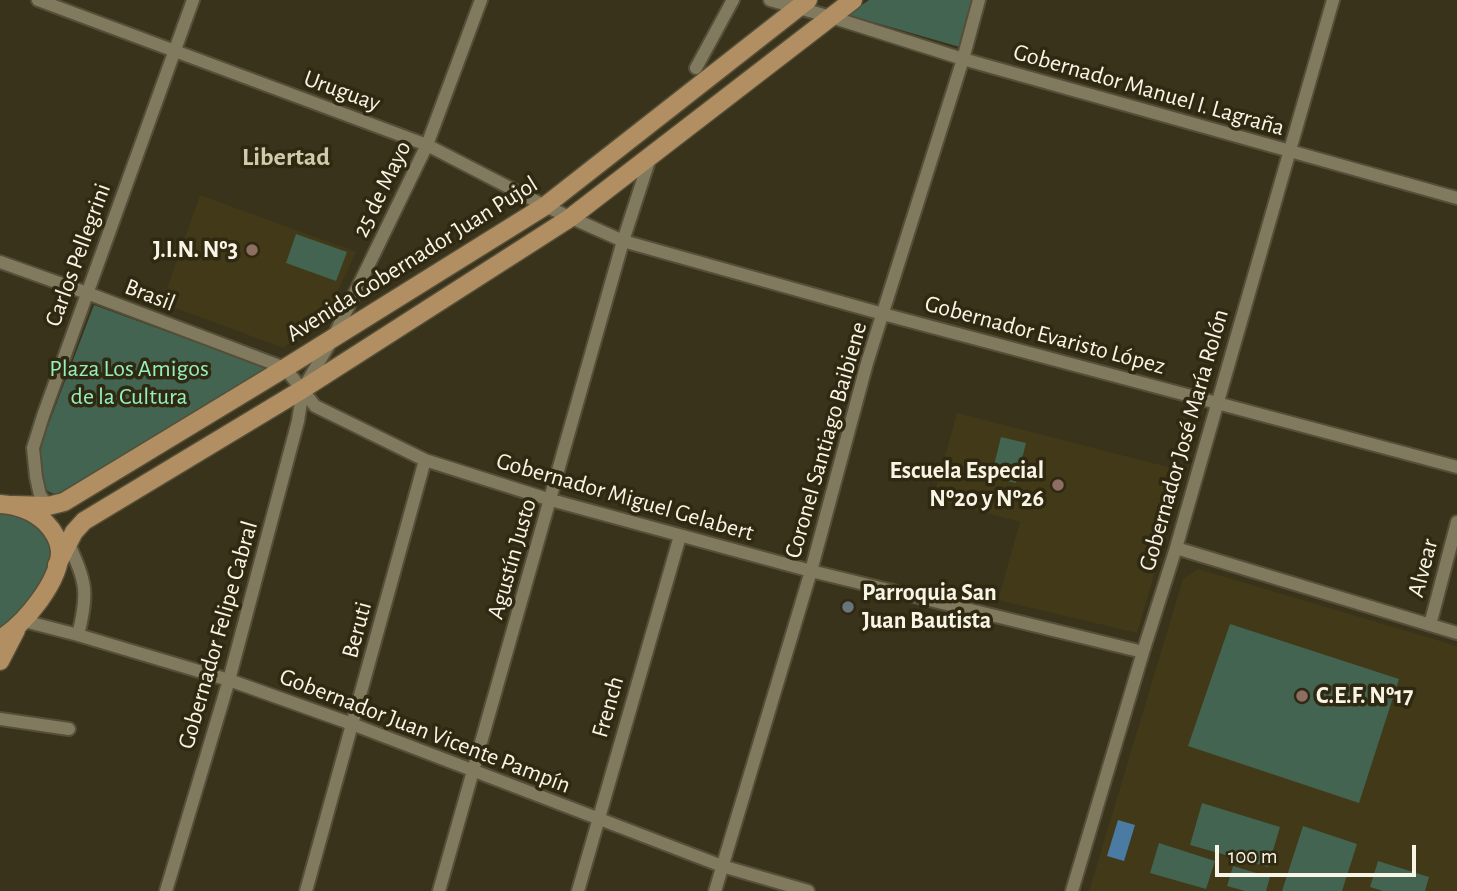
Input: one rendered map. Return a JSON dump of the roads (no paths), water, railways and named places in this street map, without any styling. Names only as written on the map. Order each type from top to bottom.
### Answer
[{"type":"main road","name":"Avenida Gobernador Juan Pujol","points":[[6,505],[48,506],[64,502],[99,482],[545,206],[815,10],[853,0]]},
{"type":"main road","name":"Avenida Gobernador Juan Pujol","points":[[21,624],[50,583],[68,542],[84,521],[303,388],[570,218],[794,45],[815,10]]},
{"type":"main road","points":[[6,505],[31,511],[50,527],[60,552],[57,565]]},
{"type":"main road","points":[[0,639],[21,624]]},
{"type":"main road","points":[[0,660],[21,624]]},
{"type":"street","name":"Uruguay","points":[[38,0],[427,145],[545,206],[623,241]]},
{"type":"street","name":"Carlos Pellegrini","points":[[50,527],[48,506],[40,495],[36,477],[33,448],[193,0]]},
{"type":"street","name":"25 de Mayo","points":[[303,388],[333,338],[427,145],[481,0]]},
{"type":"street","points":[[696,68],[733,0]]},
{"type":"street","name":"Gobernador Manuel I. Lagraña","points":[[770,0],[815,10],[963,59],[1457,198]]},
{"type":"street","name":"Coronel Santiago Baibiene","points":[[715,891],[811,571],[867,363],[963,59],[979,0]]},
{"type":"street","name":"Gobernador José María Rolón","points":[[1072,891],[1176,548],[1333,0]]},
{"type":"street","name":"Agustín Justo","points":[[439,891],[623,241],[650,158]]},
{"type":"street","name":"Gobernador Evaristo López","points":[[623,241],[883,314],[1457,467]]},
{"type":"street","name":"Brasil","points":[[0,262],[285,368]]},
{"type":"street","name":"Gobernador Miguel Gelabert","points":[[285,368],[315,406],[425,460],[551,500],[680,536],[811,571],[1143,652]]},
{"type":"street","name":"Gobernador Felipe Cabral","points":[[166,891],[229,680],[298,422],[303,388]]},
{"type":"street","name":"Beruti","points":[[306,891],[425,460]]},
{"type":"street","name":"Alvear","points":[[1430,625],[1457,522]]},
{"type":"street","name":"French","points":[[578,891],[680,536]]},
{"type":"street","points":[[68,542],[82,573],[86,591],[78,635]]},
{"type":"street","points":[[1176,548],[1457,633]]},
{"type":"street","name":"Gobernador Juan Vicente Pampín","points":[[21,624],[78,635],[229,680],[352,724],[722,866],[808,891]]},
{"type":"street","points":[[0,719],[69,729]]},
{"type":"water","points":[[1118,820],[1135,825],[1124,861],[1107,856]]},
{"type":"place","name":"J.I.N. Nº3","points":[[252,250]]},
{"type":"place","name":"Escuela Especial Nº20 y Nº26","points":[[1058,485]]},
{"type":"place","name":"Parroquia San Juan Bautista","points":[[848,607]]},
{"type":"place","name":"C.E.F. Nº17","points":[[1302,696]]},
{"type":"district","name":"Libertad","points":[[286,157]]},
{"type":"park label","name":"Plaza Los Amigos de la Cultura","points":[[129,383]]}]
